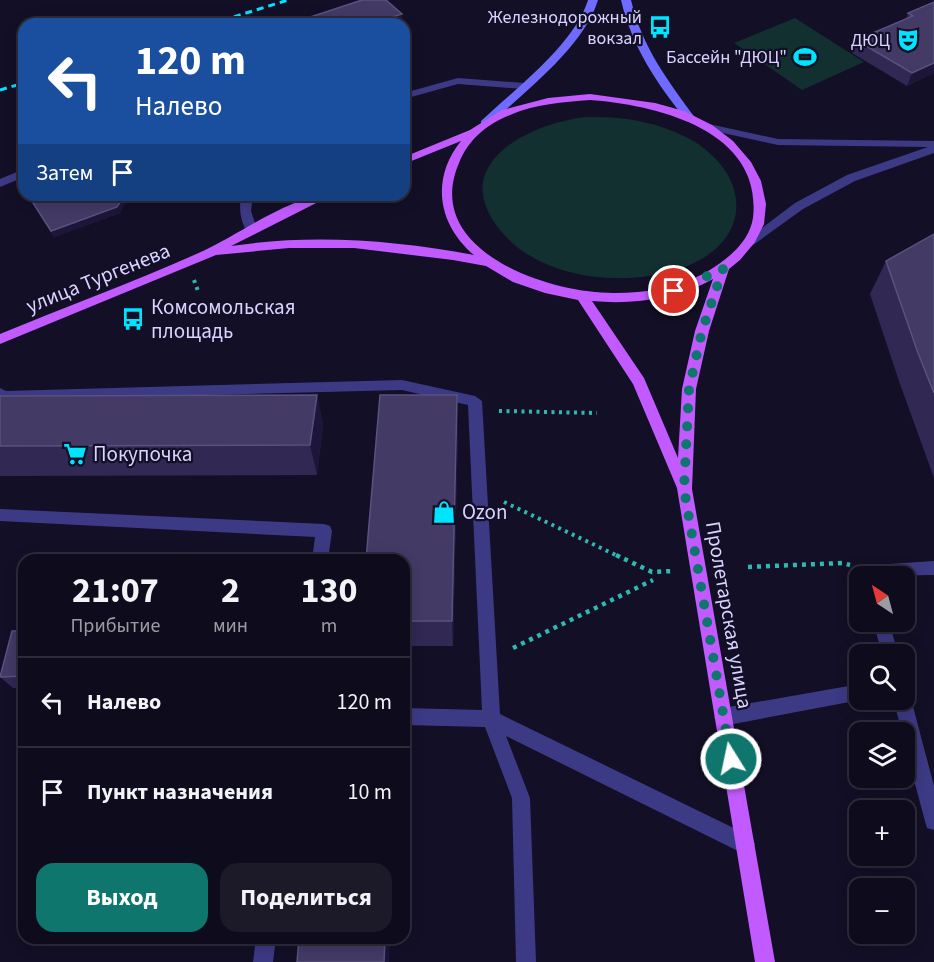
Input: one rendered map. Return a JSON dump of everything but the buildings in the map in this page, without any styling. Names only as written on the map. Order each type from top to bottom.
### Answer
[{"type":"main road","points":[[626,0],[638,42],[661,83],[691,119]]},
{"type":"main road","points":[[485,123],[525,86],[587,20],[594,2]]},
{"type":"main road","points":[[410,158],[470,133],[505,113],[537,103],[582,98],[633,101],[709,127],[740,155],[752,172],[759,190],[761,210],[758,226],[749,244],[723,269],[700,282],[657,294],[610,298],[582,296],[540,286],[491,262],[470,245],[456,225],[446,195],[451,163],[470,133]]},
{"type":"main road","points":[[210,253],[251,229],[313,201]]},
{"type":"main road","points":[[210,253],[264,244],[355,242],[409,247],[491,262]]},
{"type":"main road","name":"улица Тургенева","points":[[0,339],[210,253]]},
{"type":"main road","name":"Пролетарская улица","points":[[723,269],[702,331],[689,389],[684,489],[765,962]]},
{"type":"main road","name":"Пролетарская улица","points":[[582,296],[639,382],[684,489]]},
{"type":"street","points":[[410,94],[458,81],[525,86]]},
{"type":"street","points":[[709,127],[778,142],[934,144]]},
{"type":"street","points":[[749,244],[799,206],[851,178],[934,149]]},
{"type":"street","points":[[0,183],[18,176]]},
{"type":"street","points":[[247,201],[246,211],[251,229]]},
{"type":"street","points":[[0,393],[3,396],[402,385],[475,401],[491,719],[521,798],[526,962]]},
{"type":"street","points":[[0,515],[324,531],[321,554]]},
{"type":"street","points":[[915,571],[933,570]]},
{"type":"street","points":[[723,717],[849,694]]},
{"type":"street","points":[[905,710],[934,821]]},
{"type":"street","points":[[410,717],[491,719],[745,844]]},
{"type":"street","points":[[262,962],[265,944]]},
{"type":"path","points":[[193,279],[198,291]]},
{"type":"path","points":[[476,411],[597,413]]},
{"type":"path","points":[[480,490],[652,572],[680,570]]},
{"type":"path","points":[[748,567],[842,562],[852,566]]},
{"type":"path","points":[[488,660],[653,580]]},
{"type":"green space","name":"Бассейн \"ДЮЦ\"","points":[[795,18],[864,62],[802,90],[734,43]]},
{"type":"green space","points":[[586,117],[612,117],[663,127],[688,138],[709,153],[724,169],[733,188],[736,206],[733,225],[723,242],[706,256],[682,268],[635,278],[585,275],[560,269],[537,260],[517,247],[500,230],[486,206],[483,185],[489,167],[502,151],[520,138],[541,128]]},
{"type":"railway","points":[[230,18],[288,0]]},
{"type":"railway","points":[[0,90],[18,85]]},
{"type":"place","name":"Железнодорожный вокзал","points":[[660,27]]},
{"type":"place","name":"ДЮЦ","points":[[908,40]]},
{"type":"place","name":"Бассейн \"ДЮЦ\"","points":[[805,57]]},
{"type":"place","name":"Комсомольская площадь","points":[[133,319]]},
{"type":"place","name":"Покупочка","points":[[75,454]]},
{"type":"place","name":"Ozon","points":[[444,512]]},
{"type":"route","points":[[674,291],[700,282],[723,269],[702,331],[689,389],[684,489],[731,759]]}]
